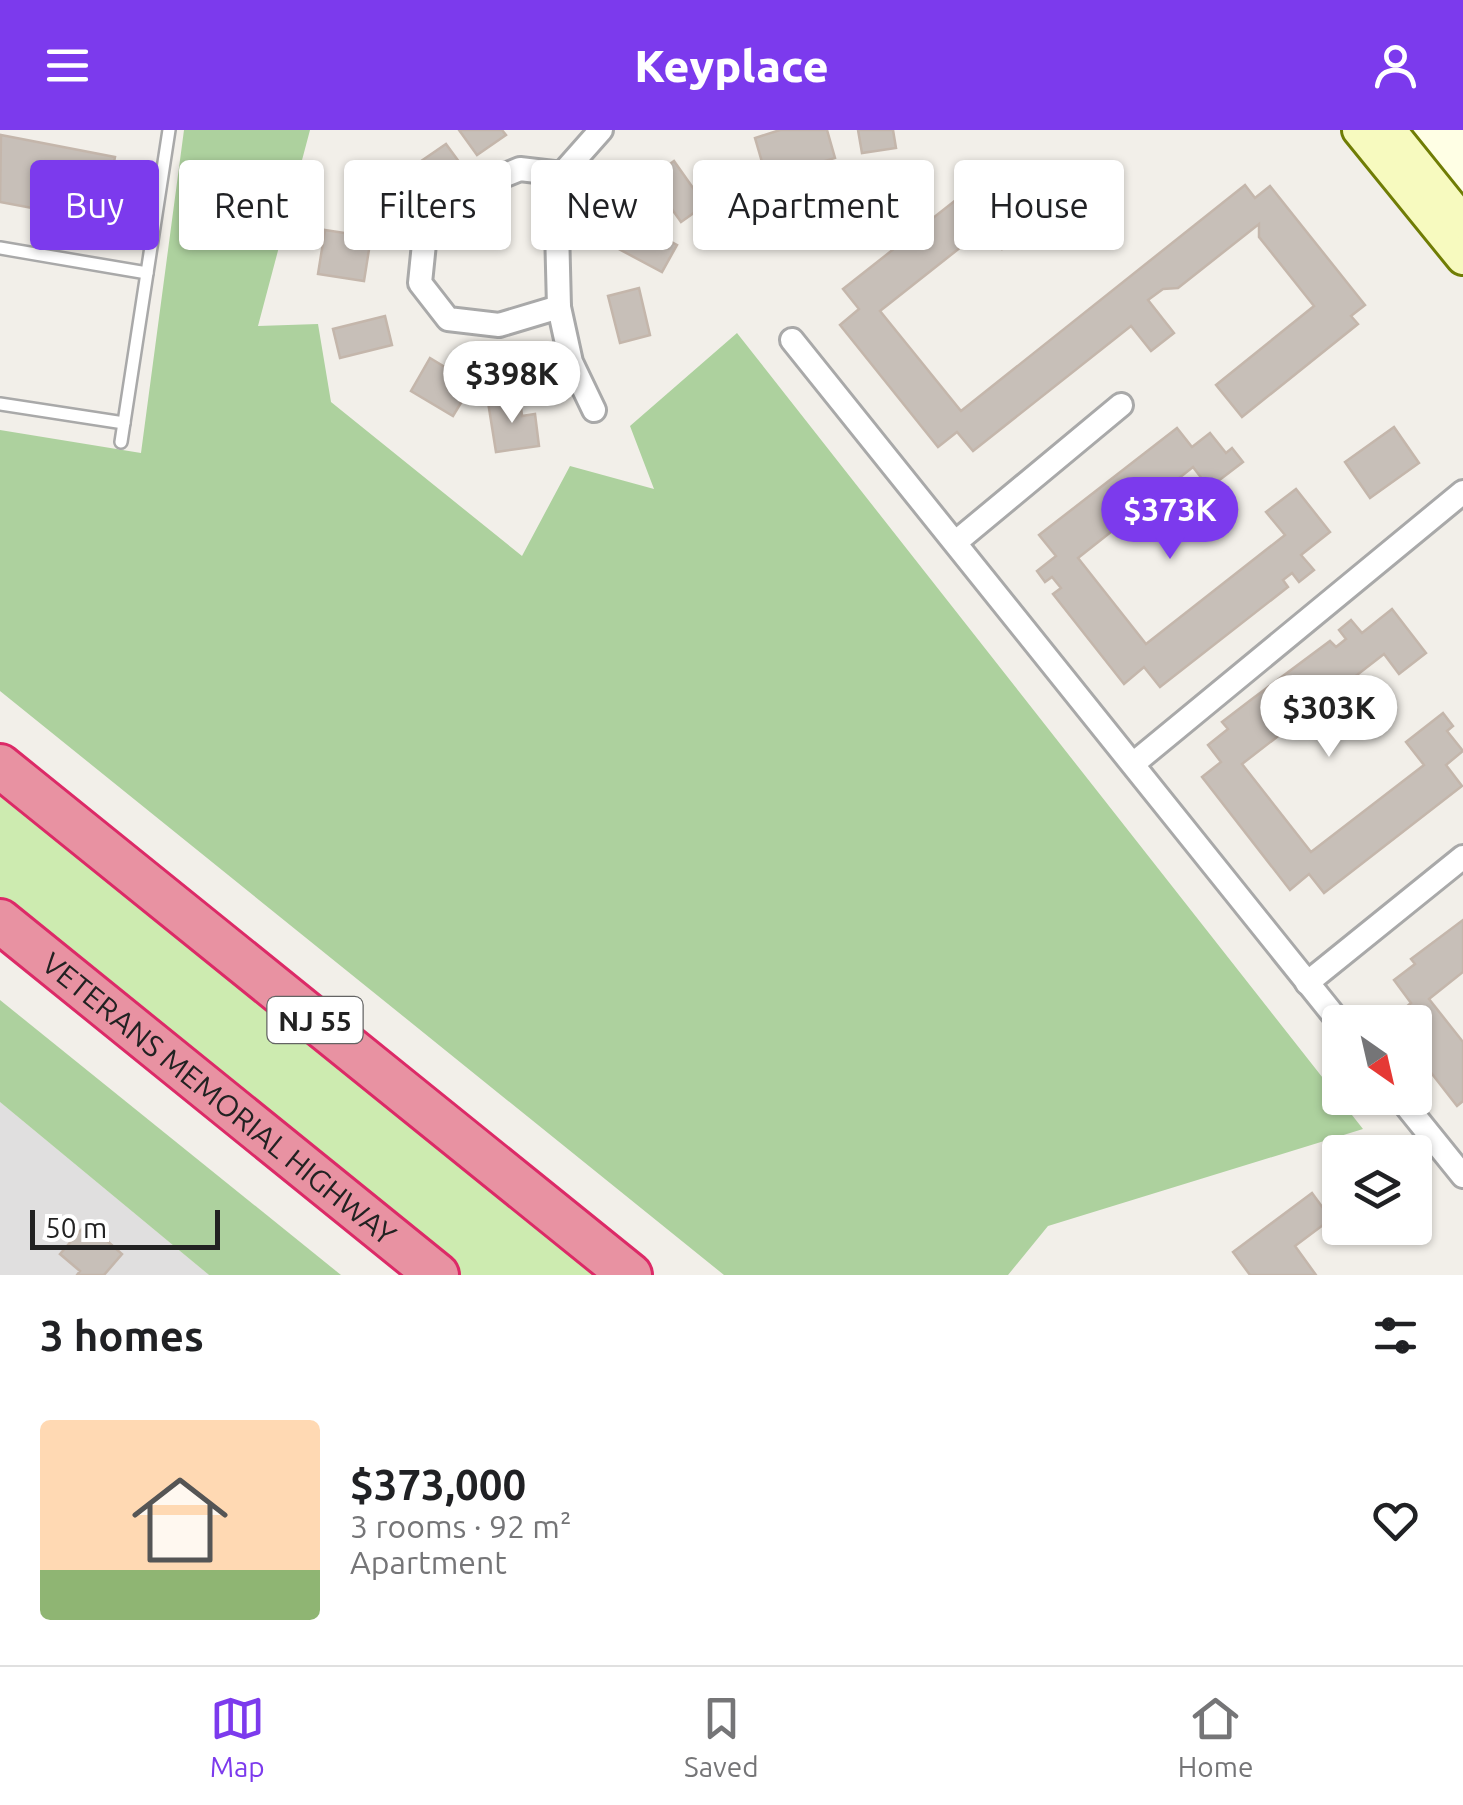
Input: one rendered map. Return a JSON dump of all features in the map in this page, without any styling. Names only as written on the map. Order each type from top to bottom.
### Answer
[{"type":"highway","name":"NJ 55","points":[[0,766],[630,1275]]},
{"type":"highway","name":"VETERANS MEMORIAL HIGHWAY","points":[[0,922],[437,1275]]},
{"type":"main road","points":[[1359,130],[1463,258]]},
{"type":"main road","points":[[1389,130],[1463,222]]},
{"type":"street","points":[[574,160],[601,130]]},
{"type":"street","points":[[531,170],[520,169],[460,193],[425,234],[420,283],[448,319],[500,326],[559,307]]},
{"type":"street","points":[[557,250],[559,307],[570,362],[594,410]]},
{"type":"street","points":[[792,340],[1326,1005]]},
{"type":"street","points":[[956,542],[1120,404]]},
{"type":"street","points":[[1132,764],[1463,492]]},
{"type":"street","points":[[1307,982],[1463,856]]},
{"type":"street","points":[[1414,1115],[1463,1176]]},
{"type":"lane","points":[[122,442],[168,130]]},
{"type":"lane","points":[[0,248],[147,273]]},
{"type":"lane","points":[[0,404],[124,423]]},
{"type":"shaded area","points":[[1389,130],[1463,130],[1463,222]]},
{"type":"shaded area","points":[[0,1102],[209,1275],[0,1275]]},
{"type":"green space","points":[[184,130],[310,130],[302,160],[180,160]]},
{"type":"green space","points":[[179,168],[179,250],[278,250],[258,326],[318,324],[331,402],[522,556],[570,466],[654,489],[630,426],[737,333],[1322,1077],[1322,1115],[1352,1115],[1363,1129],[1344,1135],[1322,1135],[1322,1142],[1048,1226],[1008,1275],[724,1275],[0,691],[0,430],[141,453]]},
{"type":"green space","points":[[0,784],[608,1275],[457,1275],[0,906]]},
{"type":"green space","points":[[0,1000],[341,1275],[209,1275],[0,1102]]},
{"type":"building","points":[[459,130],[502,130],[506,135],[477,155]]},
{"type":"building","points":[[780,130],[827,130],[835,158],[761,160],[755,138]]},
{"type":"building","points":[[858,130],[893,130],[896,148],[862,153]]},
{"type":"building","points":[[1,135],[115,157],[30,160],[30,208],[0,202]]},
{"type":"building","points":[[446,144],[458,160],[423,160]]},
{"type":"building","points":[[673,162],[693,188],[693,214],[681,222],[673,211]]},
{"type":"building","points":[[1245,185],[1255,198],[1270,186],[1365,305],[1351,316],[1358,324],[1242,417],[1216,385],[1314,306],[1259,237],[1259,224],[1178,288],[1163,289],[1148,300],[1174,333],[1151,351],[1131,326],[973,451],[957,432],[938,447],[840,325],[859,309],[843,289],[892,250],[934,250],[934,217],[954,201],[954,250],[957,250],[880,311],[961,411]]},
{"type":"building","points":[[325,230],[344,233],[344,250],[369,250],[364,281],[318,274]]},
{"type":"building","points":[[673,243],[677,245],[662,272],[621,250],[673,250]]},
{"type":"building","points":[[639,288],[650,335],[620,343],[608,296]]},
{"type":"building","points":[[385,316],[392,345],[340,358],[333,329]]},
{"type":"building","points":[[430,358],[448,369],[445,374],[470,388],[453,416],[411,391]]},
{"type":"building","points":[[520,398],[522,416],[535,414],[539,446],[496,452],[488,402]]},
{"type":"building","points":[[1394,427],[1419,463],[1370,498],[1345,462]]},
{"type":"building","points":[[1177,428],[1192,447],[1210,433],[1226,453],[1232,448],[1243,462],[1209,488],[1193,467],[1078,558],[1146,644],[1285,535],[1266,512],[1296,489],[1330,532],[1301,555],[1314,570],[1299,582],[1292,573],[1283,580],[1288,587],[1160,687],[1144,667],[1124,684],[1053,594],[1061,588],[1052,577],[1045,582],[1037,571],[1056,556],[1039,535]]},
{"type":"building","points":[[1392,609],[1426,653],[1399,674],[1384,654],[1242,764],[1311,852],[1424,765],[1406,742],[1443,713],[1453,726],[1447,731],[1463,751],[1446,765],[1462,786],[1324,893],[1309,874],[1290,890],[1202,777],[1221,762],[1208,745],[1228,729],[1222,722],[1330,641],[1336,647],[1346,639],[1339,630],[1351,620],[1362,633]]},
{"type":"building","points":[[1463,920],[1463,972],[1429,999],[1463,1042],[1463,1101],[1457,1106],[1432,1074],[1432,1005],[1409,1005],[1411,1003],[1394,980],[1415,964],[1411,959]]},
{"type":"building","points":[[1312,1193],[1322,1207],[1322,1226],[1295,1246],[1316,1275],[1250,1275],[1233,1252]]},
{"type":"building","points":[[87,1223],[122,1254],[104,1275],[77,1275],[80,1271],[60,1254]]}]
